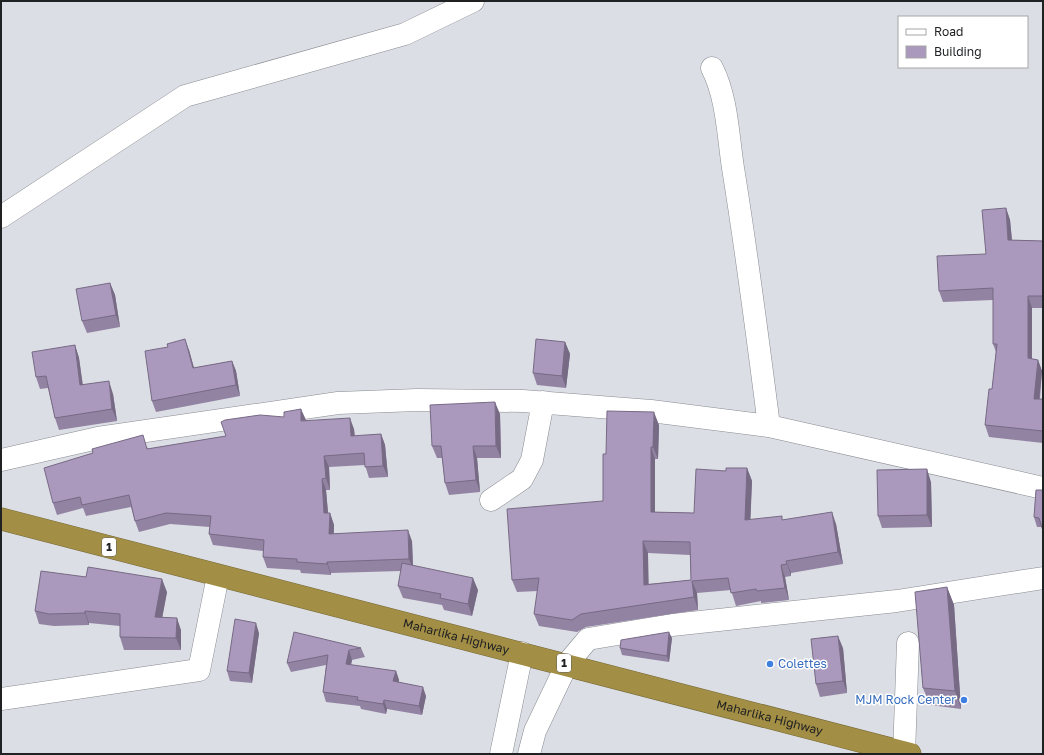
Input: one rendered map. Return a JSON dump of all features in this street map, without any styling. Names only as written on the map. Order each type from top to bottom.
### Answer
[{"type":"highway","name":"Maharlika Highway","points":[[1,519],[218,576],[568,664],[906,753]]},
{"type":"street","points":[[1,217],[185,96],[405,34],[473,1]]},
{"type":"street","points":[[712,68],[718,80],[724,109],[744,232],[770,426]]},
{"type":"street","points":[[1,460],[98,438],[338,402],[425,400],[543,402],[651,411],[770,426],[1043,488]]},
{"type":"street","points":[[491,500],[522,479],[532,460],[543,402]]},
{"type":"street","points":[[1,699],[200,670],[218,576]]},
{"type":"street","points":[[529,754],[535,731],[568,664],[588,639],[672,625],[896,601],[1043,578]]},
{"type":"street","points":[[906,753],[908,643]]},
{"type":"street","points":[[502,754],[522,653]]},
{"type":"building","points":[[1006,208],[1008,240],[1043,241],[1043,296],[1028,296],[1028,358],[1038,360],[1034,399],[1043,399],[1043,431],[985,425],[989,389],[992,389],[997,344],[993,344],[993,288],[939,291],[937,256],[986,254],[982,210]]},
{"type":"building","points":[[110,283],[116,315],[82,321],[76,289]]},
{"type":"building","points":[[185,339],[193,368],[232,361],[236,385],[152,401],[145,351],[168,347],[167,344]]},
{"type":"building","points":[[536,339],[565,342],[562,376],[533,373]]},
{"type":"building","points":[[75,345],[80,385],[109,381],[112,409],[55,418],[46,376],[36,377],[32,352]]},
{"type":"building","points":[[495,402],[496,446],[473,446],[476,480],[445,483],[441,446],[432,446],[430,405]]},
{"type":"building","points":[[301,409],[301,421],[350,418],[351,436],[381,434],[383,466],[365,467],[364,453],[324,456],[326,478],[322,479],[324,513],[330,513],[329,534],[408,530],[409,559],[327,562],[327,564],[297,562],[297,559],[263,557],[264,540],[209,534],[211,516],[166,513],[135,521],[129,495],[82,505],[80,497],[53,503],[44,468],[93,453],[92,449],[143,435],[147,449],[226,436],[221,422],[225,420],[260,415],[284,417],[284,412]]},
{"type":"building","points":[[607,411],[654,412],[653,447],[651,447],[651,512],[694,513],[696,469],[726,471],[726,468],[747,468],[745,520],[782,516],[782,520],[832,512],[838,552],[786,561],[787,564],[781,565],[785,588],[757,591],[756,589],[731,593],[728,578],[692,581],[694,597],[581,614],[572,620],[534,614],[539,578],[512,580],[507,509],[603,501],[603,454],[606,454]],"holes":[[[643,541],[690,542],[691,580],[644,585]]]},
{"type":"building","points":[[927,469],[927,515],[878,516],[877,470]]},
{"type":"building","points":[[1036,490],[1043,490],[1043,531],[1039,518],[1034,517]]},
{"type":"building","points":[[402,563],[473,578],[468,604],[440,598],[441,594],[398,586]]},
{"type":"building","points":[[88,567],[162,579],[155,617],[177,618],[176,638],[120,637],[120,614],[85,611],[85,613],[49,614],[35,611],[41,571],[86,577]]},
{"type":"building","points":[[947,587],[955,691],[923,688],[915,592]]},
{"type":"building","points":[[235,619],[256,623],[249,673],[227,671]]},
{"type":"building","points":[[294,632],[361,648],[349,650],[346,664],[396,671],[393,681],[423,687],[419,706],[384,700],[383,704],[357,700],[358,697],[323,692],[328,655],[287,663]]},
{"type":"building","points":[[669,632],[667,656],[620,648],[621,640]]},
{"type":"building","points":[[838,636],[843,681],[816,684],[811,639]]},
{"type":"place","name":"Colettes","points":[[770,664]]},
{"type":"place","name":"MJM Rock Center","points":[[964,700]]}]
